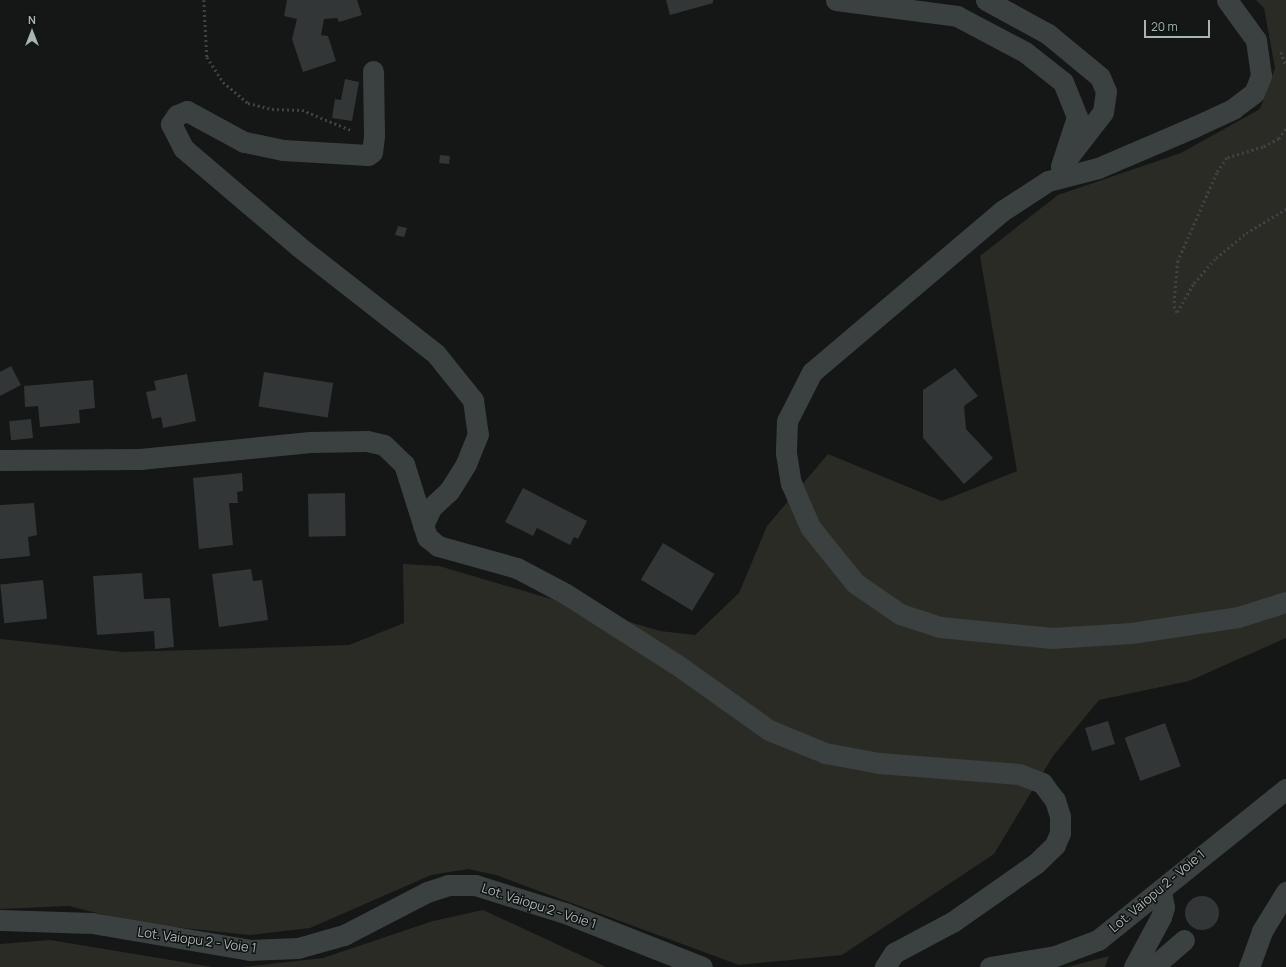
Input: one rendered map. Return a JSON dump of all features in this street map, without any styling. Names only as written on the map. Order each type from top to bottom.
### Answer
[{"type":"street","points":[[836,0],[957,16],[1026,52],[1063,82],[1077,117],[1054,174]]},
{"type":"street","points":[[986,0],[1048,34],[1085,61],[1100,77],[1106,91],[1103,112],[1054,174],[948,253],[812,372],[787,421],[786,453],[791,483],[810,527],[855,583],[900,614],[940,627],[1052,638],[1131,633],[1238,617],[1286,602]]},
{"type":"street","points":[[1054,174],[1098,168],[1233,109],[1254,93],[1261,76],[1256,40],[1227,0]]},
{"type":"street","points":[[374,71],[374,139],[372,152],[368,155],[282,150],[244,142],[187,111],[177,115],[171,124],[183,148],[298,246],[436,354],[473,400],[478,434],[466,464],[449,491],[431,508],[423,525]]},
{"type":"street","points":[[0,460],[140,459],[310,442],[376,442],[392,450],[404,464],[427,536],[438,546],[517,568],[566,594],[676,664],[769,730],[825,753],[879,763],[1011,773],[1042,783],[1055,800],[1060,816],[1060,834],[1055,846],[954,921],[894,953],[885,967]]},
{"type":"street","name":"Lot. Vaiopu 2 - Voie 1","points":[[990,967],[1076,950],[1121,924],[1207,850],[1286,788]]},
{"type":"street","name":"Lot. Vaiopu 2 - Voie 1","points":[[0,920],[92,923],[250,950],[298,948],[344,935],[427,892],[448,885],[475,885],[565,913],[702,967]]},
{"type":"street","points":[[1134,967],[1161,917],[1164,906],[1161,891]]},
{"type":"street","points":[[1249,967],[1262,931],[1286,892]]},
{"type":"street","points":[[1153,967],[1184,940]]},
{"type":"path","points":[[204,0],[207,57],[223,82],[248,103],[272,109],[302,110],[374,139]]},
{"type":"path","points":[[1286,129],[1279,139],[1268,145],[1227,158],[1217,174],[1178,261],[1174,306],[1177,312],[1194,283],[1216,258],[1246,233],[1286,209]]},
{"type":"shaded area","points":[[1256,0],[1286,0],[1286,638],[1189,681],[1099,700],[1053,756],[994,854],[842,955],[739,965],[496,875],[468,869],[431,875],[310,928],[250,935],[136,923],[69,906],[0,909],[0,639],[123,652],[349,645],[404,623],[403,564],[439,566],[660,631],[695,635],[739,593],[767,526],[828,454],[942,501],[1017,471],[980,256],[1058,195],[1181,153],[1260,109],[1275,68],[1264,8]]},
{"type":"shaded area","points":[[483,910],[606,967],[243,967],[323,958],[433,921]]},
{"type":"shaded area","points":[[50,940],[213,967],[0,967],[0,944]]},
{"type":"shaded area","points":[[1109,956],[1105,967],[1067,967]]},
{"type":"building","points":[[287,0],[357,0],[362,15],[339,22],[337,18],[324,19],[321,35],[328,36],[336,61],[303,72],[292,39],[297,19],[284,16]]},
{"type":"building","points":[[666,0],[713,0],[713,3],[670,15]]},
{"type":"building","points":[[345,79],[359,82],[352,121],[332,118],[335,99],[341,100]]},
{"type":"building","points":[[440,155],[450,156],[449,164],[439,163]]},
{"type":"building","points":[[398,226],[407,228],[404,237],[395,235]]},
{"type":"building","points":[[11,366],[21,385],[0,396],[0,372]]},
{"type":"building","points":[[955,368],[978,396],[964,406],[966,429],[993,458],[964,484],[923,438],[923,390]]},
{"type":"building","points":[[264,372],[333,383],[328,418],[259,407]]},
{"type":"building","points":[[187,374],[196,421],[163,428],[161,417],[152,419],[146,392],[156,390],[154,381]]},
{"type":"building","points":[[93,380],[95,408],[79,410],[80,423],[40,427],[38,406],[25,407],[24,386]]},
{"type":"building","points":[[31,419],[33,438],[11,440],[9,421]]},
{"type":"building","points":[[242,473],[243,491],[237,492],[238,503],[229,503],[233,545],[199,549],[193,478]]},
{"type":"building","points":[[523,488],[587,521],[578,539],[574,537],[570,545],[537,528],[533,536],[505,522]]},
{"type":"building","points":[[345,493],[346,536],[309,537],[308,494]]},
{"type":"building","points":[[34,503],[37,535],[28,537],[30,556],[0,559],[0,505]]},
{"type":"building","points":[[663,543],[714,574],[692,611],[641,580]]},
{"type":"building","points":[[251,569],[253,581],[262,580],[268,620],[219,627],[212,574]]},
{"type":"building","points":[[142,573],[144,599],[170,598],[174,647],[155,649],[154,631],[97,635],[93,576]]},
{"type":"building","points":[[43,580],[47,619],[4,623],[0,584]]},
{"type":"building","points":[[1108,721],[1115,744],[1092,751],[1085,728]]},
{"type":"building","points":[[1165,723],[1181,766],[1140,781],[1125,738]]},
{"type":"building","points":[[1202,896],[1214,901],[1219,913],[1214,925],[1202,930],[1190,925],[1185,913],[1190,901]]}]
